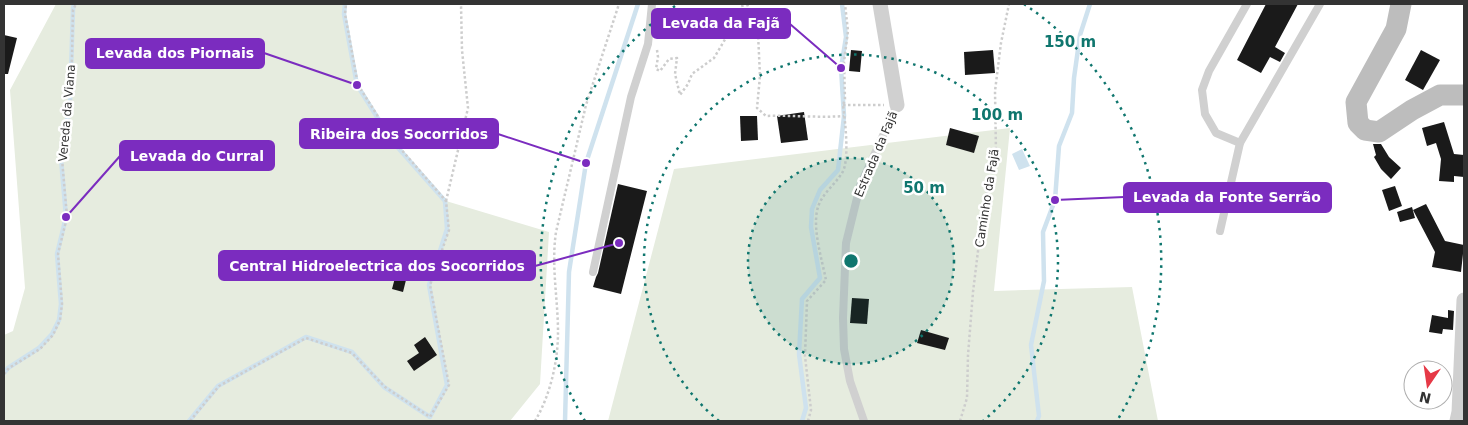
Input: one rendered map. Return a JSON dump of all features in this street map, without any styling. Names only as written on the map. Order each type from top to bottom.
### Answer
[{"type":"street","name":"Estrada da Fajã","points":[[880,4],[897,105]]},
{"type":"street","points":[[1401,4],[1396,29],[1356,102],[1358,123],[1365,130],[1379,132],[1412,110],[1440,95],[1464,96]]},
{"type":"street","points":[[1457,421],[1464,300]]},
{"type":"lane","points":[[593,272],[631,97],[648,44],[652,4]]},
{"type":"lane","points":[[1240,143],[1216,133],[1205,114],[1202,90],[1209,71],[1247,4]]},
{"type":"lane","points":[[1220,231],[1240,143],[1320,4]]},
{"type":"lane","name":"Estrada da Fajã","points":[[864,421],[850,381],[844,349],[843,318],[846,243],[860,186],[897,105]]},
{"type":"path","name":"Vereda da Viana","points":[[4,374],[9,368],[40,349],[53,335],[60,320],[62,304],[58,254],[67,217],[62,159],[71,102],[74,10],[76,4]]},
{"type":"path","points":[[346,4],[345,14],[358,85],[393,140],[446,201]]},
{"type":"path","points":[[190,421],[219,386],[306,338],[352,353],[385,387],[430,417],[448,385],[430,285],[448,230],[446,201],[468,108],[462,50],[461,4]]},
{"type":"path","points":[[535,421],[544,406],[556,359],[558,333],[553,252],[556,232],[586,105],[619,4]]},
{"type":"path","points":[[648,44],[657,50],[656,69],[660,71],[669,59],[676,58],[675,74],[680,95],[692,74],[714,58],[743,9],[742,4]]},
{"type":"path","points":[[747,4],[758,33],[760,76],[756,108],[766,116],[802,115],[824,118],[844,116]]},
{"type":"path","points":[[808,421],[811,410],[805,356],[807,301],[826,280],[817,229],[817,211],[826,192],[844,172],[846,147],[843,105],[845,98],[844,62],[848,31],[845,4]]},
{"type":"path","name":"Caminho da Fajã","points":[[960,421],[967,398],[973,292],[983,210],[996,153],[995,91],[1001,43],[1009,4]]},
{"type":"path","points":[[843,105],[897,105]]},
{"type":"shaded area","points":[[56,4],[346,4],[345,14],[358,85],[393,140],[446,201],[549,232],[540,384],[510,421],[4,421],[4,335],[13,331],[25,288],[10,90]]},
{"type":"shaded area","points":[[1010,128],[994,291],[1132,287],[1158,421],[608,421],[674,169]]},
{"type":"water","points":[[1022,149],[1030,166],[1019,170],[1012,154]]},
{"type":"building","points":[[1266,4],[1298,4],[1275,47],[1285,53],[1280,62],[1270,57],[1261,73],[1237,60]]},
{"type":"building","points":[[4,35],[17,38],[8,74],[4,74]]},
{"type":"building","points":[[851,50],[862,51],[860,72],[849,71]]},
{"type":"building","points":[[993,50],[995,73],[965,75],[964,52]]},
{"type":"building","points":[[1421,50],[1440,60],[1423,90],[1405,80]]},
{"type":"building","points":[[804,112],[808,140],[781,143],[777,116]]},
{"type":"building","points":[[740,116],[757,116],[758,140],[741,141]]},
{"type":"building","points":[[1444,122],[1454,154],[1464,155],[1464,177],[1454,176],[1454,182],[1439,181],[1441,159],[1436,143],[1427,146],[1422,128]]},
{"type":"building","points":[[950,128],[979,136],[974,153],[946,145]]},
{"type":"building","points":[[1373,144],[1381,144],[1389,157],[1401,168],[1391,179],[1381,169],[1374,157],[1376,155]]},
{"type":"building","points":[[618,184],[647,191],[621,294],[593,287],[598,273]]},
{"type":"building","points":[[1395,186],[1402,206],[1389,211],[1382,190]]},
{"type":"building","points":[[1426,204],[1445,241],[1464,245],[1461,272],[1432,267],[1435,252],[1413,210]]},
{"type":"building","points":[[1412,207],[1415,218],[1400,222],[1397,212]]},
{"type":"building","points":[[396,274],[407,276],[403,292],[392,289]]},
{"type":"building","points":[[852,298],[869,299],[867,324],[850,323]]},
{"type":"building","points":[[1448,310],[1454,311],[1453,330],[1443,329],[1442,334],[1429,332],[1432,315],[1448,318]]},
{"type":"building","points":[[921,330],[949,338],[945,350],[917,343]]},
{"type":"building","points":[[425,337],[437,355],[414,371],[407,361],[419,353],[414,345]]},
{"type":"waterway","points":[[4,373],[8,368],[39,348],[52,334],[59,320],[61,304],[57,254],[66,217],[61,159],[70,102],[74,4]]},
{"type":"waterway","points":[[189,421],[218,386],[306,337],[352,352],[384,387],[430,417],[447,385],[429,285],[447,229],[445,201],[392,141],[357,85],[344,14],[345,4]]},
{"type":"waterway","points":[[565,421],[569,272],[586,163],[638,4]]},
{"type":"waterway","points":[[802,421],[806,408],[799,354],[802,299],[820,278],[811,227],[812,209],[820,190],[838,170],[844,116],[841,68],[846,37],[842,4]]},
{"type":"waterway","points":[[1037,421],[1039,416],[1031,345],[1044,281],[1043,232],[1055,200],[1059,146],[1072,113],[1074,78],[1080,35],[1090,4]]},
{"type":"place","name":"Levada da Fajã","points":[[841,68]]},
{"type":"place","name":"Levada dos Piornais","points":[[357,85]]},
{"type":"place","name":"Ribeira dos Socorridos","points":[[586,163]]},
{"type":"place","name":"Levada da Fonte Serrão","points":[[1055,200]]},
{"type":"place","name":"Levada do Curral","points":[[66,217]]},
{"type":"place","name":"Central Hidroelectrica dos Socorridos","points":[[619,243]]}]
